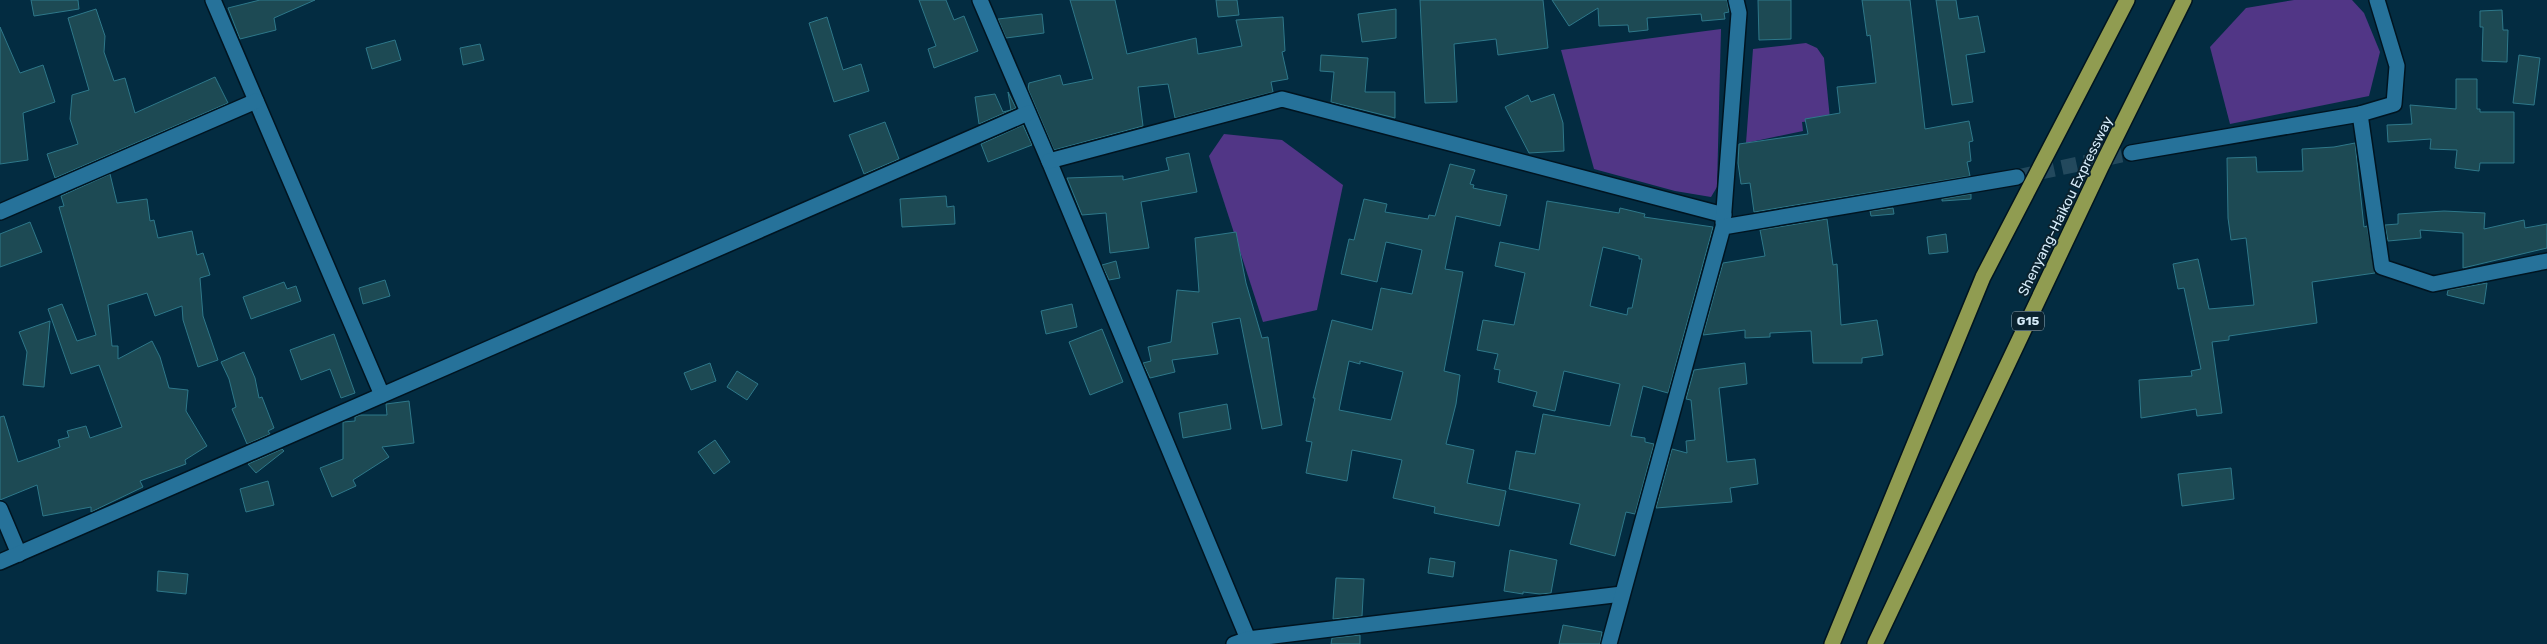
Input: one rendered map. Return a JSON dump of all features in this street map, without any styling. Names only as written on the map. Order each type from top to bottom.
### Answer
[{"type":"highway","points":[[1832,644],[1983,278],[2128,0]]},
{"type":"highway","name":"Shenyang-Haikou Expressway","points":[[1875,644],[2101,167],[2184,0]]},
{"type":"street","points":[[213,0],[382,395]]},
{"type":"street","points":[[980,0],[1049,161],[1241,641],[1622,594]]},
{"type":"street","points":[[1609,644],[1723,221],[1739,12],[1736,0]]},
{"type":"street","points":[[2131,153],[2360,114],[2394,104],[2397,66],[2377,0]]},
{"type":"street","points":[[1049,161],[1282,99],[1723,221],[2017,178]]},
{"type":"street","points":[[0,212],[256,101]]},
{"type":"street","points":[[0,562],[1028,113]]},
{"type":"street","points":[[2360,114],[2382,267],[2433,284],[2547,261]]},
{"type":"street","points":[[0,509],[18,554]]},
{"type":"shaded area","points":[[2294,0],[2352,0],[2364,13],[2380,52],[2369,96],[2230,124],[2210,47],[2246,8]]},
{"type":"shaded area","points":[[1721,29],[1717,187],[1711,197],[1675,191],[1594,169],[1561,50]]},
{"type":"shaded area","points":[[1806,43],[1817,48],[1824,58],[1830,119],[1802,122],[1803,131],[1746,143],[1753,49]]},
{"type":"shaded area","points":[[1224,134],[1282,140],[1343,185],[1317,310],[1263,322],[1209,156]]},
{"type":"building","points":[[31,0],[78,0],[79,9],[34,16]]},
{"type":"building","points":[[260,0],[315,0],[274,18],[276,30],[240,39],[228,8]]},
{"type":"building","points":[[919,0],[946,0],[954,20],[964,16],[978,51],[934,68],[928,49],[936,46]]},
{"type":"building","points":[[1070,0],[1115,0],[1127,54],[1196,38],[1198,54],[1242,46],[1236,20],[1283,17],[1285,51],[1282,52],[1288,79],[1271,82],[1273,92],[1175,118],[1168,84],[1138,87],[1143,126],[1054,150],[1028,89],[1029,83],[1060,75],[1063,85],[1093,79]]},
{"type":"building","points":[[1216,0],[1237,0],[1239,15],[1218,17]]},
{"type":"building","points":[[1420,0],[1543,0],[1548,48],[1498,55],[1496,39],[1454,44],[1457,102],[1425,103]]},
{"type":"building","points":[[1552,0],[1727,0],[1729,12],[1724,13],[1725,19],[1702,21],[1701,14],[1647,18],[1648,30],[1629,32],[1628,25],[1599,26],[1598,8],[1569,26]]},
{"type":"building","points":[[1758,0],[1791,0],[1791,39],[1759,40]]},
{"type":"building","points":[[1862,0],[1910,0],[1925,129],[1969,121],[1973,141],[1969,142],[1971,161],[1967,162],[1970,176],[1754,212],[1750,183],[1741,184],[1738,163],[1739,144],[1808,134],[1805,119],[1840,113],[1837,87],[1876,83],[1870,35],[1867,36]]},
{"type":"building","points":[[1936,0],[1956,0],[1959,19],[1978,16],[1985,52],[1966,55],[1973,102],[1952,105]]},
{"type":"building","points":[[96,9],[105,36],[104,52],[114,81],[125,78],[135,113],[215,77],[228,103],[55,178],[47,154],[78,144],[70,119],[72,95],[89,90],[68,18]]},
{"type":"building","points":[[1396,9],[1396,38],[1362,42],[1358,14]]},
{"type":"building","points":[[2502,10],[2503,30],[2508,30],[2507,62],[2482,61],[2483,27],[2480,27],[2480,11]]},
{"type":"building","points":[[1042,14],[1044,33],[1006,38],[998,19]]},
{"type":"building","points":[[827,17],[843,70],[861,64],[869,91],[834,102],[809,23]]},
{"type":"building","points":[[0,27],[20,73],[43,65],[55,102],[23,113],[28,160],[0,164]]},
{"type":"building","points":[[395,40],[401,60],[372,69],[366,48]]},
{"type":"building","points":[[480,44],[484,60],[463,65],[460,48]]},
{"type":"building","points":[[1321,55],[1368,58],[1365,92],[1395,92],[1395,118],[1331,102],[1334,72],[1320,71]]},
{"type":"building","points":[[2519,55],[2540,58],[2534,105],[2513,103]]},
{"type":"building","points":[[2456,79],[2477,79],[2477,109],[2480,109],[2480,112],[2514,112],[2514,163],[2480,163],[2479,171],[2455,168],[2457,150],[2430,149],[2431,139],[2388,142],[2387,125],[2412,124],[2410,105],[2456,109]]},
{"type":"building","points":[[1008,92],[1016,108],[979,124],[975,97],[995,94],[1003,112],[1011,110]]},
{"type":"building","points":[[1554,94],[1563,123],[1564,151],[1529,153],[1505,107],[1528,95],[1531,102]]},
{"type":"building","points":[[885,122],[899,159],[864,174],[849,135]]},
{"type":"building","points":[[1023,125],[1032,145],[988,162],[981,144]]},
{"type":"building","points":[[2355,143],[2364,227],[2367,226],[2375,273],[2312,282],[2317,323],[2229,336],[2229,340],[2212,342],[2222,413],[2197,416],[2196,409],[2141,418],[2139,380],[2192,376],[2191,371],[2201,369],[2184,288],[2178,289],[2173,264],[2198,259],[2209,309],[2254,305],[2246,238],[2231,240],[2228,218],[2227,158],[2256,157],[2257,172],[2303,171],[2302,149],[2334,147]]},
{"type":"building","points":[[1189,153],[1197,192],[1141,202],[1149,248],[1110,253],[1106,213],[1082,215],[1067,178],[1123,176],[1123,180],[1169,170],[1166,158]]},
{"type":"building","points":[[1450,164],[1475,170],[1470,184],[1474,185],[1473,188],[1507,195],[1500,226],[1456,216],[1445,269],[1463,272],[1444,371],[1460,375],[1456,404],[1446,444],[1474,450],[1467,483],[1506,491],[1499,526],[1434,513],[1435,507],[1393,498],[1402,460],[1352,450],[1347,481],[1306,473],[1312,442],[1306,441],[1315,398],[1313,398],[1332,320],[1372,330],[1381,288],[1412,294],[1422,250],[1386,242],[1377,282],[1341,274],[1349,239],[1354,240],[1364,199],[1387,204],[1385,212],[1428,219],[1429,215],[1435,216]],"holes":[[[1349,361],[1360,364],[1360,361],[1403,372],[1391,420],[1339,410]]]},
{"type":"building","points":[[110,174],[117,203],[147,199],[150,221],[154,220],[158,238],[192,231],[197,255],[203,253],[210,275],[200,278],[203,316],[218,360],[198,367],[183,320],[182,306],[155,316],[147,293],[108,305],[112,346],[118,346],[118,359],[152,341],[160,357],[169,388],[188,390],[186,411],[207,446],[185,460],[186,464],[140,481],[143,487],[91,512],[91,507],[43,516],[37,485],[0,500],[0,417],[4,416],[18,462],[60,447],[58,440],[69,437],[67,431],[86,426],[90,438],[122,427],[99,365],[71,374],[48,309],[62,304],[77,341],[96,335],[59,207],[64,206],[61,196]]},
{"type":"building","points":[[1971,194],[1971,199],[1942,201],[1942,199]]},
{"type":"building","points":[[946,196],[947,207],[954,206],[955,224],[902,227],[900,199]]},
{"type":"building","points":[[1547,201],[1619,213],[1620,208],[1645,214],[1644,217],[1713,227],[1668,393],[1643,386],[1631,436],[1645,438],[1645,442],[1654,444],[1635,514],[1626,512],[1615,556],[1570,544],[1580,504],[1509,489],[1516,451],[1535,454],[1543,414],[1610,426],[1620,384],[1564,371],[1555,411],[1533,406],[1537,392],[1498,382],[1500,370],[1494,369],[1498,354],[1477,350],[1483,320],[1514,325],[1525,273],[1495,266],[1500,242],[1539,250]],"holes":[[[1603,247],[1639,256],[1639,259],[1642,259],[1632,308],[1628,308],[1627,315],[1590,306]]]},
{"type":"building","points":[[1893,208],[1894,214],[1871,216],[1870,211]]},
{"type":"building","points":[[2444,211],[2485,213],[2484,229],[2524,220],[2525,228],[2547,224],[2547,248],[2463,268],[2463,233],[2420,230],[2421,238],[2388,241],[2385,225],[2398,224],[2398,214]]},
{"type":"building","points":[[1827,219],[1833,265],[1837,264],[1841,325],[1877,320],[1883,355],[1862,358],[1862,363],[1813,363],[1811,331],[1770,333],[1770,337],[1745,338],[1745,330],[1703,335],[1723,263],[1765,256],[1760,230]]},
{"type":"building","points":[[30,222],[42,252],[0,267],[0,234]]},
{"type":"building","points":[[1236,232],[1246,283],[1262,338],[1268,337],[1282,425],[1262,429],[1240,318],[1212,323],[1218,354],[1172,360],[1175,372],[1150,378],[1143,363],[1151,361],[1148,347],[1171,342],[1177,290],[1199,292],[1195,238]]},
{"type":"building","points":[[1946,234],[1948,252],[1929,254],[1927,237]]},
{"type":"building","points":[[1116,261],[1120,278],[1109,280],[1102,265]]},
{"type":"building","points":[[385,280],[390,296],[363,304],[359,288]]},
{"type":"building","points":[[284,282],[287,289],[296,286],[301,301],[251,319],[243,297]]},
{"type":"building","points":[[2487,283],[2484,304],[2447,295],[2448,290]]},
{"type":"building","points":[[1072,304],[1077,327],[1046,334],[1041,311]]},
{"type":"building","points":[[50,321],[44,387],[23,385],[27,352],[19,332]]},
{"type":"building","points":[[1102,329],[1123,382],[1090,395],[1069,342]]},
{"type":"building","points":[[334,334],[355,393],[341,398],[330,369],[301,380],[290,350]]},
{"type":"building","points":[[244,352],[255,378],[259,398],[262,397],[274,428],[268,431],[270,434],[247,444],[232,409],[236,407],[229,379],[221,362]]},
{"type":"building","points":[[710,363],[716,381],[691,390],[684,373]]},
{"type":"building","points":[[1745,363],[1747,384],[1719,388],[1727,462],[1755,459],[1758,484],[1730,488],[1732,502],[1656,508],[1672,449],[1687,453],[1686,441],[1695,440],[1691,400],[1686,399],[1694,370]]},
{"type":"building","points":[[737,371],[758,384],[747,400],[727,387]]},
{"type":"building","points":[[409,401],[414,443],[382,447],[389,457],[353,480],[356,486],[332,497],[320,468],[343,459],[343,422],[355,421],[355,417],[360,415],[387,415],[386,404]]},
{"type":"building","points":[[1227,404],[1231,429],[1183,438],[1179,413]]},
{"type":"building","points":[[715,440],[730,462],[714,474],[698,452]]},
{"type":"building","points":[[282,449],[284,451],[256,473],[248,464]]},
{"type":"building","points":[[2231,468],[2234,499],[2182,506],[2178,474]]},
{"type":"building","points":[[268,481],[274,505],[246,512],[240,489]]},
{"type":"building","points":[[1510,550],[1557,560],[1551,593],[1523,592],[1523,594],[1504,591]]},
{"type":"building","points":[[1430,558],[1455,562],[1453,577],[1428,573]]},
{"type":"building","points":[[158,571],[188,574],[186,594],[157,591]]},
{"type":"building","points":[[1336,578],[1364,579],[1362,616],[1333,619]]},
{"type":"building","points":[[1563,625],[1602,632],[1600,644],[1559,644]]},
{"type":"building","points":[[1360,635],[1360,644],[1331,644],[1332,638]]},
{"type":"tunnel","points":[[2017,177],[2131,153]]}]
